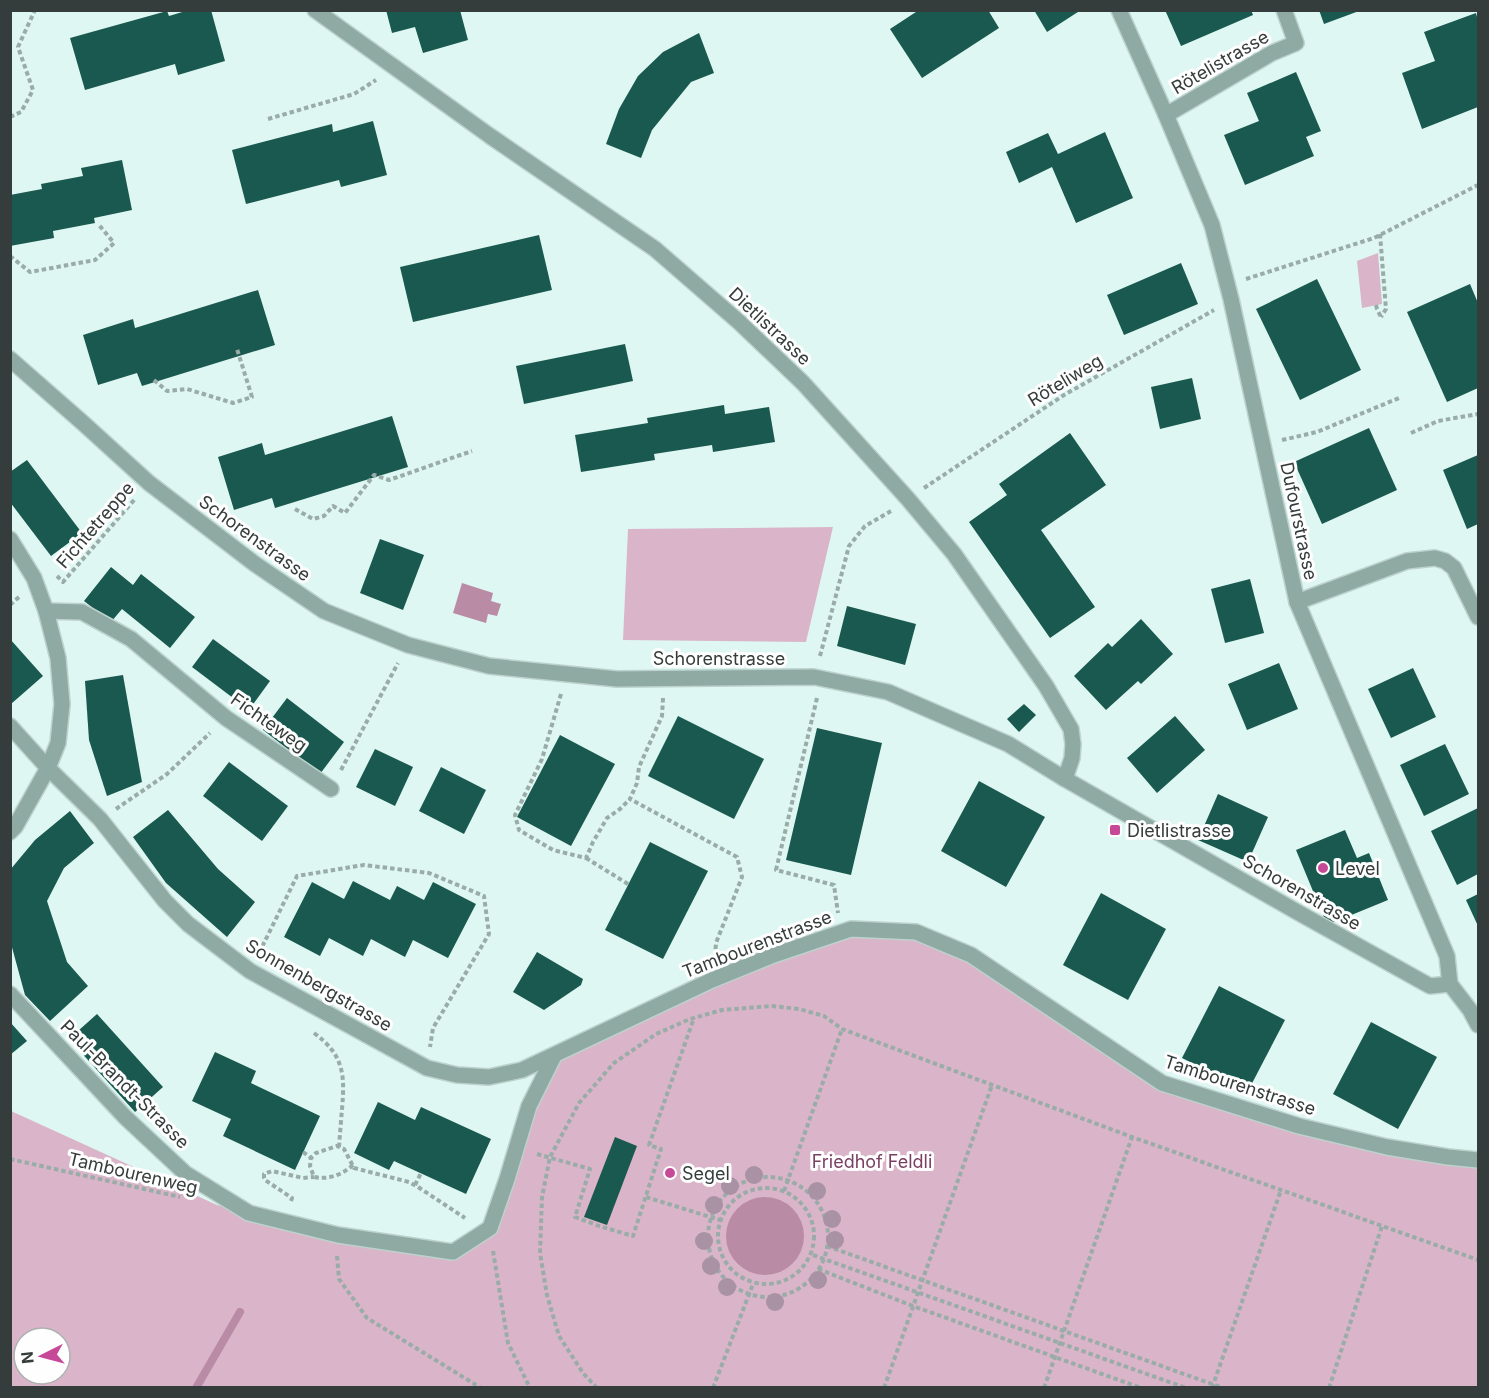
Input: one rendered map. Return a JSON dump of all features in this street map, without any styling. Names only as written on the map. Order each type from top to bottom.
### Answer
[{"type":"street","name":"Dietlistrasse","points":[[315,10],[490,136],[655,249],[739,322],[803,383],[900,490],[954,554],[1046,686],[1071,729],[1072,758],[1065,779]]},
{"type":"street","name":"Dufourstrasse","points":[[1119,10],[1212,225],[1231,299],[1297,602],[1447,956],[1450,984]]},
{"type":"street","name":"Rötelistrasse","points":[[1166,115],[1272,53],[1296,43],[1284,10]]},
{"type":"street","name":"Schorenstrasse","points":[[10,359],[149,483],[255,564],[324,611],[408,645],[489,666],[617,679],[814,677],[888,692],[1008,744],[1065,779],[1430,986],[1450,984]]},
{"type":"street","points":[[10,539],[34,578],[46,611],[58,658],[62,704],[58,743],[48,768],[10,832]]},
{"type":"street","points":[[1297,602],[1407,561],[1435,558],[1445,561],[1454,568],[1479,617]]},
{"type":"street","name":"Fichteweg","points":[[46,611],[82,612],[131,639],[226,718],[331,789]]},
{"type":"street","name":"Sonnenbergstrasse","points":[[10,726],[48,768],[100,819],[165,901],[188,924],[250,971],[427,1068],[457,1075],[489,1077],[522,1070],[554,1056]]},
{"type":"street","name":"Tambourenstrasse","points":[[554,1056],[712,980],[771,956],[841,932],[851,929],[916,932],[971,955],[1162,1083],[1299,1126],[1387,1147],[1479,1160]]},
{"type":"street","points":[[1450,984],[1479,1025]]},
{"type":"street","name":"Paul-Brandt-Strasse","points":[[10,994],[125,1117],[186,1174],[249,1213],[338,1235]]},
{"type":"street","points":[[338,1235],[453,1252],[490,1228],[529,1106],[554,1056]]},
{"type":"path","points":[[10,117],[21,112],[33,90],[18,47],[35,10]]},
{"type":"path","points":[[268,119],[354,94],[376,80]]},
{"type":"path","points":[[1238,282],[1374,238],[1479,185]]},
{"type":"path","points":[[10,256],[30,272],[95,261],[114,243],[99,225]]},
{"type":"path","points":[[1376,305],[1381,317],[1386,309],[1380,234]]},
{"type":"path","name":"Röteliweg","points":[[918,492],[1064,395],[1231,299]]},
{"type":"path","points":[[154,380],[167,391],[187,389],[233,402],[252,397],[237,349]]},
{"type":"path","points":[[1296,437],[1317,432],[1399,398]]},
{"type":"path","points":[[1411,433],[1438,421],[1479,414]]},
{"type":"path","points":[[295,509],[313,519],[324,516],[333,506],[345,513],[374,475],[389,480],[472,451]]},
{"type":"path","name":"Fichtetreppe","points":[[34,578],[47,567],[63,582],[149,483]]},
{"type":"path","points":[[841,932],[834,885],[776,870],[818,696],[814,677],[849,546],[865,526],[894,509]]},
{"type":"path","points":[[331,789],[408,645]]},
{"type":"path","points":[[561,694],[542,759],[515,815],[515,822],[519,830],[553,850],[586,858],[628,884]]},
{"type":"path","points":[[586,858],[607,818],[630,799],[637,783],[639,766],[662,716],[663,695]]},
{"type":"path","points":[[126,802],[167,774],[226,718]]},
{"type":"path","points":[[630,799],[737,857],[742,878],[716,943],[712,980]]},
{"type":"path","points":[[250,971],[297,876],[364,865],[429,873],[484,896],[489,934],[433,1028],[427,1068]]},
{"type":"path","points":[[597,1388],[583,1373],[559,1336],[548,1295],[540,1253],[542,1197],[550,1157],[579,1103],[614,1064],[656,1034],[694,1018],[722,1010],[772,1006],[799,1009],[824,1016],[842,1029],[992,1085],[1479,1260]]},
{"type":"path","points":[[516,1148],[590,1169],[575,1216],[633,1236],[661,1149],[649,1145],[694,1018]]},
{"type":"path","points":[[784,1191],[842,1029]]},
{"type":"path","points":[[313,1032],[334,1052],[342,1070],[344,1087],[339,1147]]},
{"type":"path","points":[[884,1388],[992,1085]]},
{"type":"path","points":[[1044,1388],[1132,1137]]},
{"type":"path","points":[[314,1177],[310,1166],[311,1158],[316,1153],[336,1146],[344,1149],[354,1168],[415,1185],[474,1224],[490,1228],[508,1344],[530,1388]]},
{"type":"path","points":[[303,1152],[311,1158]]},
{"type":"path","name":"Tambourenweg","points":[[10,1159],[181,1197]]},
{"type":"path","points":[[284,1203],[290,1202],[292,1198],[265,1180],[264,1174],[272,1171],[303,1178],[323,1179],[348,1170],[352,1165]]},
{"type":"path","points":[[415,1185],[421,1173]]},
{"type":"path","points":[[770,1177],[788,1180],[805,1190],[818,1204],[826,1222],[828,1241],[824,1259],[815,1275],[801,1287],[785,1295],[767,1297],[749,1294],[732,1286],[719,1272],[711,1255],[708,1236],[711,1217],[720,1201],[734,1188],[751,1179],[770,1177]]},
{"type":"path","points":[[769,1188],[784,1191],[798,1198],[809,1211],[814,1229],[813,1255],[809,1263],[789,1279],[766,1285],[753,1284],[738,1276],[728,1267],[722,1256],[718,1232],[720,1220],[727,1208],[738,1197],[753,1190],[769,1188]]},
{"type":"path","points":[[1212,1386],[1281,1190]]},
{"type":"path","points":[[646,1197],[720,1220]]},
{"type":"path","points":[[1329,1388],[1382,1226]]},
{"type":"path","points":[[338,1235],[336,1250],[339,1279],[367,1318],[481,1388]]},
{"type":"path","points":[[826,1246],[1212,1386],[1223,1388]]},
{"type":"path","points":[[813,1255],[1186,1388]]},
{"type":"path","points":[[818,1269],[1141,1388]]},
{"type":"path","points":[[713,1388],[753,1284]]},
{"type":"green space","points":[[1378,253],[1382,304],[1362,308],[1357,261]]},
{"type":"green space","points":[[833,527],[806,642],[623,640],[628,529]]},
{"type":"green space","name":"Friedhof Feldli","points":[[851,929],[916,932],[971,955],[1162,1083],[1299,1126],[1478,1160],[1478,1387],[11,1388],[11,1111],[217,1205],[453,1252],[490,1228],[554,1056],[712,980]]},
{"type":"shaded area","points":[[462,583],[493,593],[491,601],[501,604],[497,616],[488,614],[486,623],[453,613]]},
{"type":"shaded area","points":[[757,1197],[773,1197],[787,1203],[798,1214],[804,1228],[804,1244],[798,1258],[787,1269],[773,1275],[757,1275],[743,1269],[732,1258],[726,1244],[726,1228],[732,1214],[743,1203]]},
{"type":"building","points":[[189,10],[211,10],[225,61],[178,75],[175,64],[85,90],[70,38],[167,11],[169,16]]},
{"type":"building","points":[[386,10],[460,10],[468,40],[423,53],[415,27],[392,33]]},
{"type":"building","points":[[919,10],[988,10],[999,28],[922,78],[890,29]]},
{"type":"building","points":[[1034,10],[1081,10],[1047,32]]},
{"type":"building","points":[[1165,10],[1251,10],[1253,15],[1181,46]]},
{"type":"building","points":[[1319,10],[1359,10],[1359,11],[1324,24]]},
{"type":"building","points":[[1476,13],[1478,21],[1478,107],[1422,129],[1402,73],[1435,61],[1424,32]]},
{"type":"building","points":[[699,33],[714,73],[691,82],[652,130],[641,158],[606,144],[619,109],[638,76],[663,52]]},
{"type":"building","points":[[1296,72],[1321,131],[1306,137],[1314,156],[1245,185],[1224,135],[1259,121],[1247,93]]},
{"type":"building","points":[[373,121],[387,175],[341,187],[339,180],[246,204],[232,150],[332,124],[333,132]]},
{"type":"building","points":[[1105,132],[1133,198],[1076,223],[1052,167],[1019,183],[1006,152],[1048,133],[1058,154]]},
{"type":"building","points":[[122,160],[132,210],[94,218],[95,223],[53,231],[54,238],[10,246],[10,195],[42,189],[41,184],[83,176],[81,168]]},
{"type":"building","points":[[539,235],[552,290],[413,322],[400,267]]},
{"type":"building","points":[[1181,263],[1198,304],[1124,335],[1107,295]]},
{"type":"building","points":[[1317,279],[1361,370],[1300,400],[1256,309]]},
{"type":"building","points":[[1470,284],[1478,303],[1478,388],[1447,402],[1407,312]]},
{"type":"building","points":[[258,290],[275,345],[142,386],[137,373],[98,385],[83,335],[133,319],[135,328]]},
{"type":"building","points":[[625,344],[633,381],[524,404],[516,366]]},
{"type":"building","points":[[1192,378],[1201,419],[1160,429],[1151,387]]},
{"type":"building","points":[[724,405],[725,414],[769,407],[775,442],[713,452],[712,445],[654,454],[655,460],[581,472],[575,435],[648,423],[647,418]]},
{"type":"building","points":[[392,416],[408,467],[275,508],[272,498],[234,510],[218,457],[262,443],[265,455]]},
{"type":"building","points":[[1369,428],[1397,490],[1322,524],[1294,462]]},
{"type":"building","points":[[1070,433],[1106,485],[1041,530],[1095,607],[1050,638],[969,522],[1007,495],[999,484]]},
{"type":"building","points":[[1478,455],[1478,524],[1467,529],[1443,470]]},
{"type":"building","points":[[27,460],[82,533],[51,556],[10,502],[10,472]]},
{"type":"building","points":[[380,539],[424,555],[403,610],[360,593]]},
{"type":"building","points":[[111,567],[133,585],[141,574],[195,617],[170,648],[122,609],[111,622],[84,601]]},
{"type":"building","points":[[1250,579],[1264,633],[1225,643],[1211,589]]},
{"type":"building","points":[[847,606],[916,624],[905,665],[837,646]]},
{"type":"building","points":[[1141,619],[1173,654],[1141,684],[1138,681],[1106,710],[1074,676],[1108,643],[1112,647]]},
{"type":"building","points":[[10,639],[43,676],[11,704],[10,703]]},
{"type":"building","points":[[213,639],[270,681],[249,710],[192,667]]},
{"type":"building","points":[[1279,663],[1298,709],[1247,730],[1228,684]]},
{"type":"building","points":[[1413,668],[1436,717],[1391,738],[1368,689]]},
{"type":"building","points":[[123,675],[142,782],[107,796],[89,740],[85,681]]},
{"type":"building","points":[[287,698],[344,742],[320,774],[263,730]]},
{"type":"building","points":[[1024,704],[1036,715],[1019,732],[1007,719]]},
{"type":"building","points":[[678,716],[764,759],[734,819],[648,776]]},
{"type":"building","points":[[1175,716],[1205,750],[1157,793],[1127,758]]},
{"type":"building","points":[[817,728],[882,743],[851,875],[786,860]]},
{"type":"building","points":[[560,735],[615,764],[571,846],[517,817]]},
{"type":"building","points":[[1445,744],[1469,794],[1424,816],[1400,765]]},
{"type":"building","points":[[375,749],[413,767],[395,806],[356,787]]},
{"type":"building","points":[[229,762],[288,806],[262,841],[203,796]]},
{"type":"building","points":[[441,767],[486,790],[464,834],[419,811]]},
{"type":"building","points":[[979,781],[1045,817],[1006,887],[941,851]]},
{"type":"building","points":[[1218,794],[1268,817],[1248,862],[1198,840]]},
{"type":"building","points":[[1478,808],[1478,874],[1457,885],[1431,831]]},
{"type":"building","points":[[168,810],[218,869],[255,902],[227,937],[166,883],[133,837]]},
{"type":"building","points":[[70,811],[94,843],[64,868],[47,901],[67,962],[88,986],[50,1021],[25,995],[10,940],[10,870],[35,840]]},
{"type":"building","points":[[1345,830],[1357,858],[1369,853],[1388,900],[1327,925],[1296,850]]},
{"type":"building","points":[[650,842],[708,871],[663,959],[605,930]]},
{"type":"building","points":[[353,881],[390,900],[397,886],[424,900],[433,882],[476,904],[448,958],[413,940],[405,957],[371,939],[363,956],[329,938],[320,956],[284,937],[312,882],[344,899]]},
{"type":"building","points":[[1101,893],[1166,929],[1128,1000],[1063,965]]},
{"type":"building","points":[[1478,894],[1478,926],[1466,900]]},
{"type":"building","points":[[537,952],[583,979],[581,985],[544,1010],[513,992]]},
{"type":"building","points":[[1219,986],[1285,1020],[1248,1091],[1182,1058]]},
{"type":"building","points":[[97,1014],[163,1087],[135,1112],[69,1039]]},
{"type":"building","points":[[10,1022],[27,1041],[10,1055]]},
{"type":"building","points":[[1371,1022],[1437,1057],[1398,1129],[1333,1094]]},
{"type":"building","points":[[215,1052],[256,1071],[251,1083],[320,1116],[295,1170],[223,1136],[231,1119],[192,1101]]},
{"type":"building","points":[[378,1102],[415,1120],[421,1107],[491,1139],[466,1194],[394,1161],[389,1170],[354,1153]]},
{"type":"building","points":[[615,1137],[637,1146],[607,1225],[584,1217]]},
{"type":"waterway","points":[[196,1388],[240,1312]]},
{"type":"place","name":"Dietlistrasse","points":[[1115,830]]},
{"type":"place","name":"Level","points":[[1323,868]]},
{"type":"place","name":"Segel","points":[[670,1173]]}]
